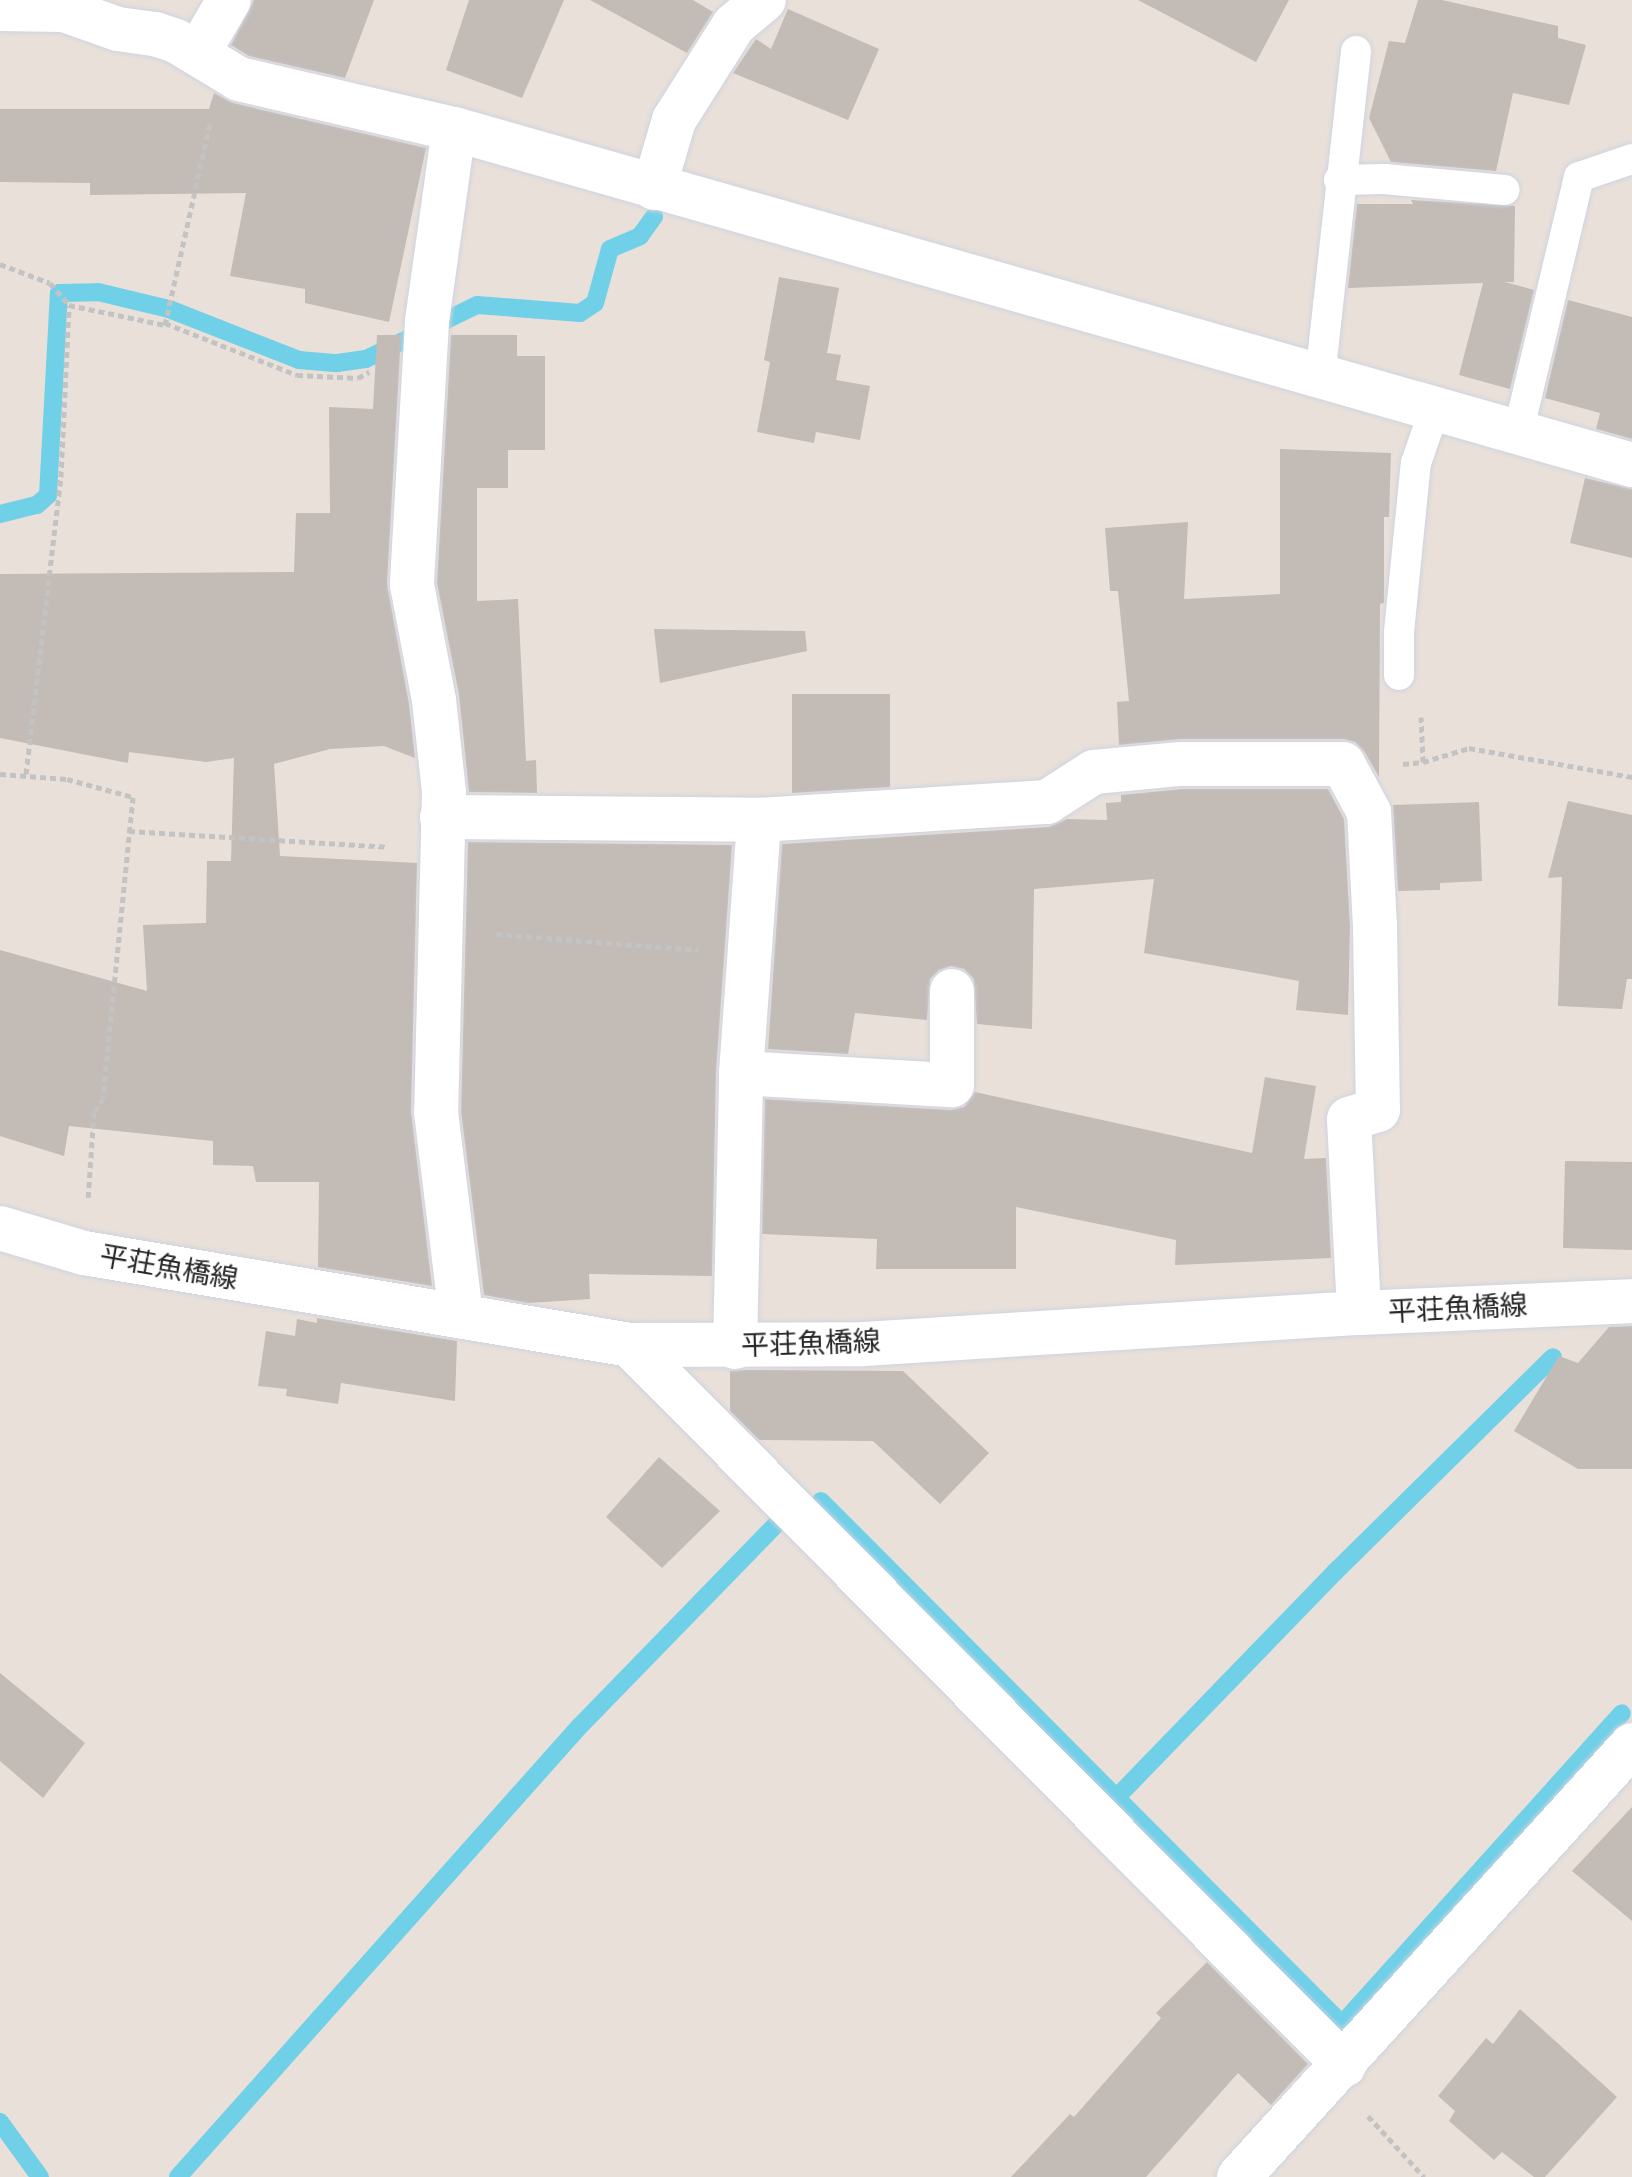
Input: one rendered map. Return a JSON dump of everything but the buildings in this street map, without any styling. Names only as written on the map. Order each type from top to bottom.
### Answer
[{"type":"street","points":[[198,53],[229,0]]},
{"type":"street","points":[[654,188],[674,120],[734,25],[764,0]]},
{"type":"street","points":[[0,9],[64,10],[118,29],[155,34],[198,53],[239,79],[454,129],[1632,465]]},
{"type":"street","points":[[454,129],[426,332],[412,585],[434,700],[444,792],[436,1112],[461,1316]]},
{"type":"street","points":[[441,828],[759,820],[1047,802],[1094,772],[1181,764],[1343,764],[1369,812],[1375,925],[1378,1110],[1349,1119],[1359,1313]]},
{"type":"street","points":[[735,1347],[741,1073],[759,820]]},
{"type":"street","points":[[741,1073],[952,1085],[952,991]]},
{"type":"street","name":"平荘魚橋線","points":[[0,1228],[84,1253],[630,1345],[735,1347],[864,1344],[1359,1313],[1632,1301]]},
{"type":"street","points":[[630,1345],[1338,2071]]},
{"type":"street","points":[[1239,2177],[1632,1745]]},
{"type":"lane","points":[[1320,378],[1339,180],[1356,51]]},
{"type":"lane","points":[[1518,433],[1579,177],[1632,159]]},
{"type":"lane","points":[[1339,180],[1384,179],[1504,190]]},
{"type":"lane","points":[[1399,675],[1399,632],[1416,463],[1434,411]]},
{"type":"path","points":[[165,325],[217,95],[239,79]]},
{"type":"path","points":[[0,264],[50,283],[69,305],[165,325],[297,375],[358,378],[426,332]]},
{"type":"path","points":[[26,774],[61,477],[69,305]]},
{"type":"path","points":[[1399,675],[1420,696],[1423,762]]},
{"type":"path","points":[[1343,764],[1423,762],[1469,748],[1632,777]]},
{"type":"path","points":[[0,774],[67,779],[133,797],[103,1098],[94,1112],[84,1253]]},
{"type":"path","points":[[129,831],[325,845],[417,847],[441,828]]},
{"type":"path","points":[[440,929],[750,953]]},
{"type":"path","points":[[1338,2071],[1424,2177]]},
{"type":"waterway","points":[[0,514],[37,505],[48,495],[59,293],[98,292],[169,309],[299,360],[337,363],[366,359],[477,305],[580,313],[595,303],[610,249],[640,236],[654,217]]},
{"type":"waterway","points":[[1116,1798],[1335,1572],[1553,1357]]},
{"type":"waterway","points":[[821,1501],[1342,2024],[1622,1713]]},
{"type":"waterway","points":[[178,2177],[579,1727],[779,1521]]},
{"type":"waterway","points":[[0,2122],[40,2177]]}]
